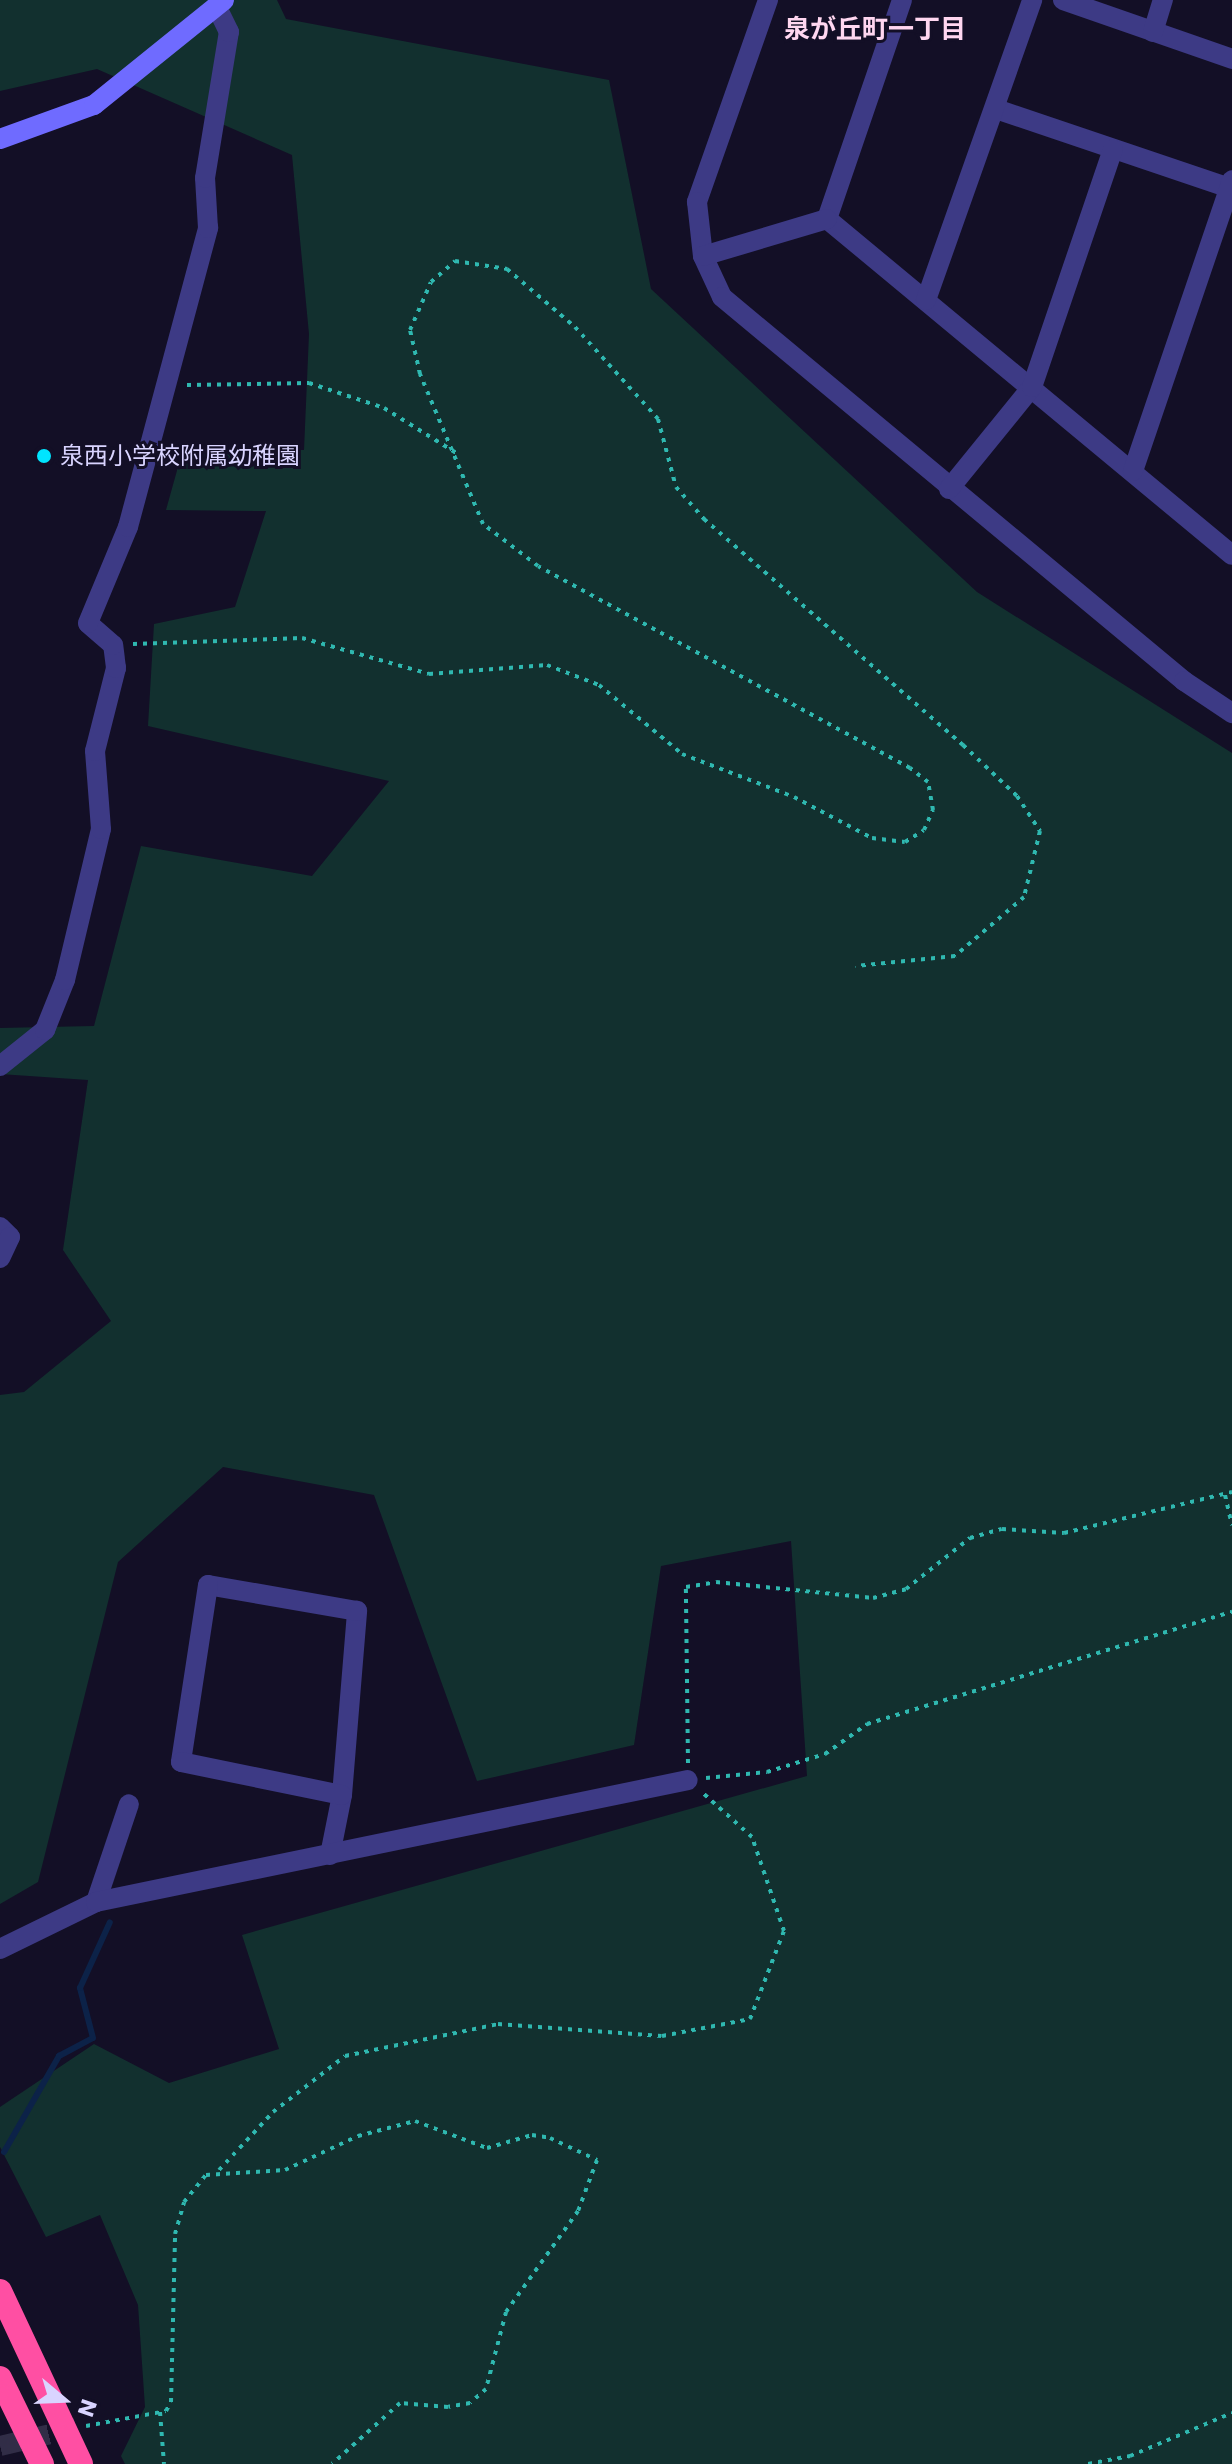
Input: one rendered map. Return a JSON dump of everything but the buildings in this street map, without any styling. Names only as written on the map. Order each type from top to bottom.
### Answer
[{"type":"highway","points":[[0,2291],[81,2464]]},
{"type":"highway","points":[[0,2378],[42,2464]]},
{"type":"street","points":[[768,0],[697,202],[703,256],[736,313],[949,489],[1232,713]]},
{"type":"street","points":[[827,219],[902,0]]},
{"type":"street","points":[[926,300],[1032,0]]},
{"type":"street","points":[[1063,0],[1232,59]]},
{"type":"street","points":[[1153,32],[1163,0]]},
{"type":"street","points":[[0,139],[94,105],[221,3],[229,32],[205,178],[208,228],[128,527],[88,623],[113,645],[116,668],[95,751],[101,829],[65,980],[45,1030],[0,1066]]},
{"type":"street","points":[[996,109],[1230,184],[1133,471]]},
{"type":"street","points":[[949,489],[1032,387],[1113,149]]},
{"type":"street","points":[[703,256],[827,219]]},
{"type":"street","points":[[827,219],[1232,555]]},
{"type":"street","points":[[0,1227],[10,1237],[0,1258]]},
{"type":"street","points":[[330,1855],[342,1795],[357,1611],[208,1585],[181,1762],[342,1795]]},
{"type":"street","points":[[0,1949],[96,1902],[688,1780]]},
{"type":"street","points":[[96,1902],[129,1804]]},
{"type":"path","points":[[113,645],[302,638],[429,674],[547,665],[599,685],[682,754],[794,797],[872,838],[905,842],[924,830],[933,810],[928,782],[910,768],[498,540],[483,524],[460,455],[420,374],[410,330],[431,282],[455,261],[475,260],[507,269],[575,327],[658,419],[676,487],[704,519],[1017,796],[1041,845],[1024,897],[955,956],[855,966]]},
{"type":"path","points":[[167,386],[309,383],[384,408],[460,455]]},
{"type":"path","points":[[76,2428],[160,2412],[171,2402],[175,2234],[184,2202],[273,2112],[345,2056],[498,2024],[662,2036],[750,2019],[784,1931],[752,1837],[688,1780],[686,1587],[716,1582],[873,1598],[906,1589],[970,1538],[1002,1529],[1064,1533],[1232,1492]]},
{"type":"path","points":[[1225,1495],[1232,1525]]},
{"type":"path","points":[[688,1780],[796,1763],[825,1754],[867,1724],[1232,1612]]},
{"type":"path","points":[[219,2170],[285,2170],[358,2136],[415,2121],[487,2148],[532,2135],[550,2138],[597,2160],[578,2211],[506,2312],[486,2389],[470,2403],[448,2407],[400,2403],[332,2464]]},
{"type":"path","points":[[160,2412],[164,2464]]},
{"type":"path","points":[[1088,2464],[1142,2452],[1232,2413]]},
{"type":"green space","points":[[0,0],[277,0],[286,19],[609,80],[651,289],[977,592],[1232,753],[1232,2464],[125,2464],[121,2456],[145,2407],[138,2305],[100,2215],[46,2237],[0,2147],[0,2107],[94,2044],[169,2083],[279,2049],[242,1935],[807,1776],[791,1541],[661,1566],[634,1745],[477,1781],[374,1495],[223,1467],[118,1562],[38,1882],[0,1904],[0,1395],[24,1392],[111,1321],[63,1250],[88,1080],[0,1074],[0,1028],[94,1026],[141,846],[312,876],[389,781],[148,726],[154,624],[235,607],[266,511],[166,510],[183,449],[304,450],[309,334],[292,155],[97,69],[0,91]]},
{"type":"waterway","points":[[4,2152],[59,2056],[93,2038],[80,1988],[110,1922]]},
{"type":"tunnel","points":[[0,2446],[76,2428]]},
{"type":"place","name":"泉西小学校附属幼稚園","points":[[44,456]]},
{"type":"district","name":"泉が丘町一丁目","points":[[875,30]]}]
